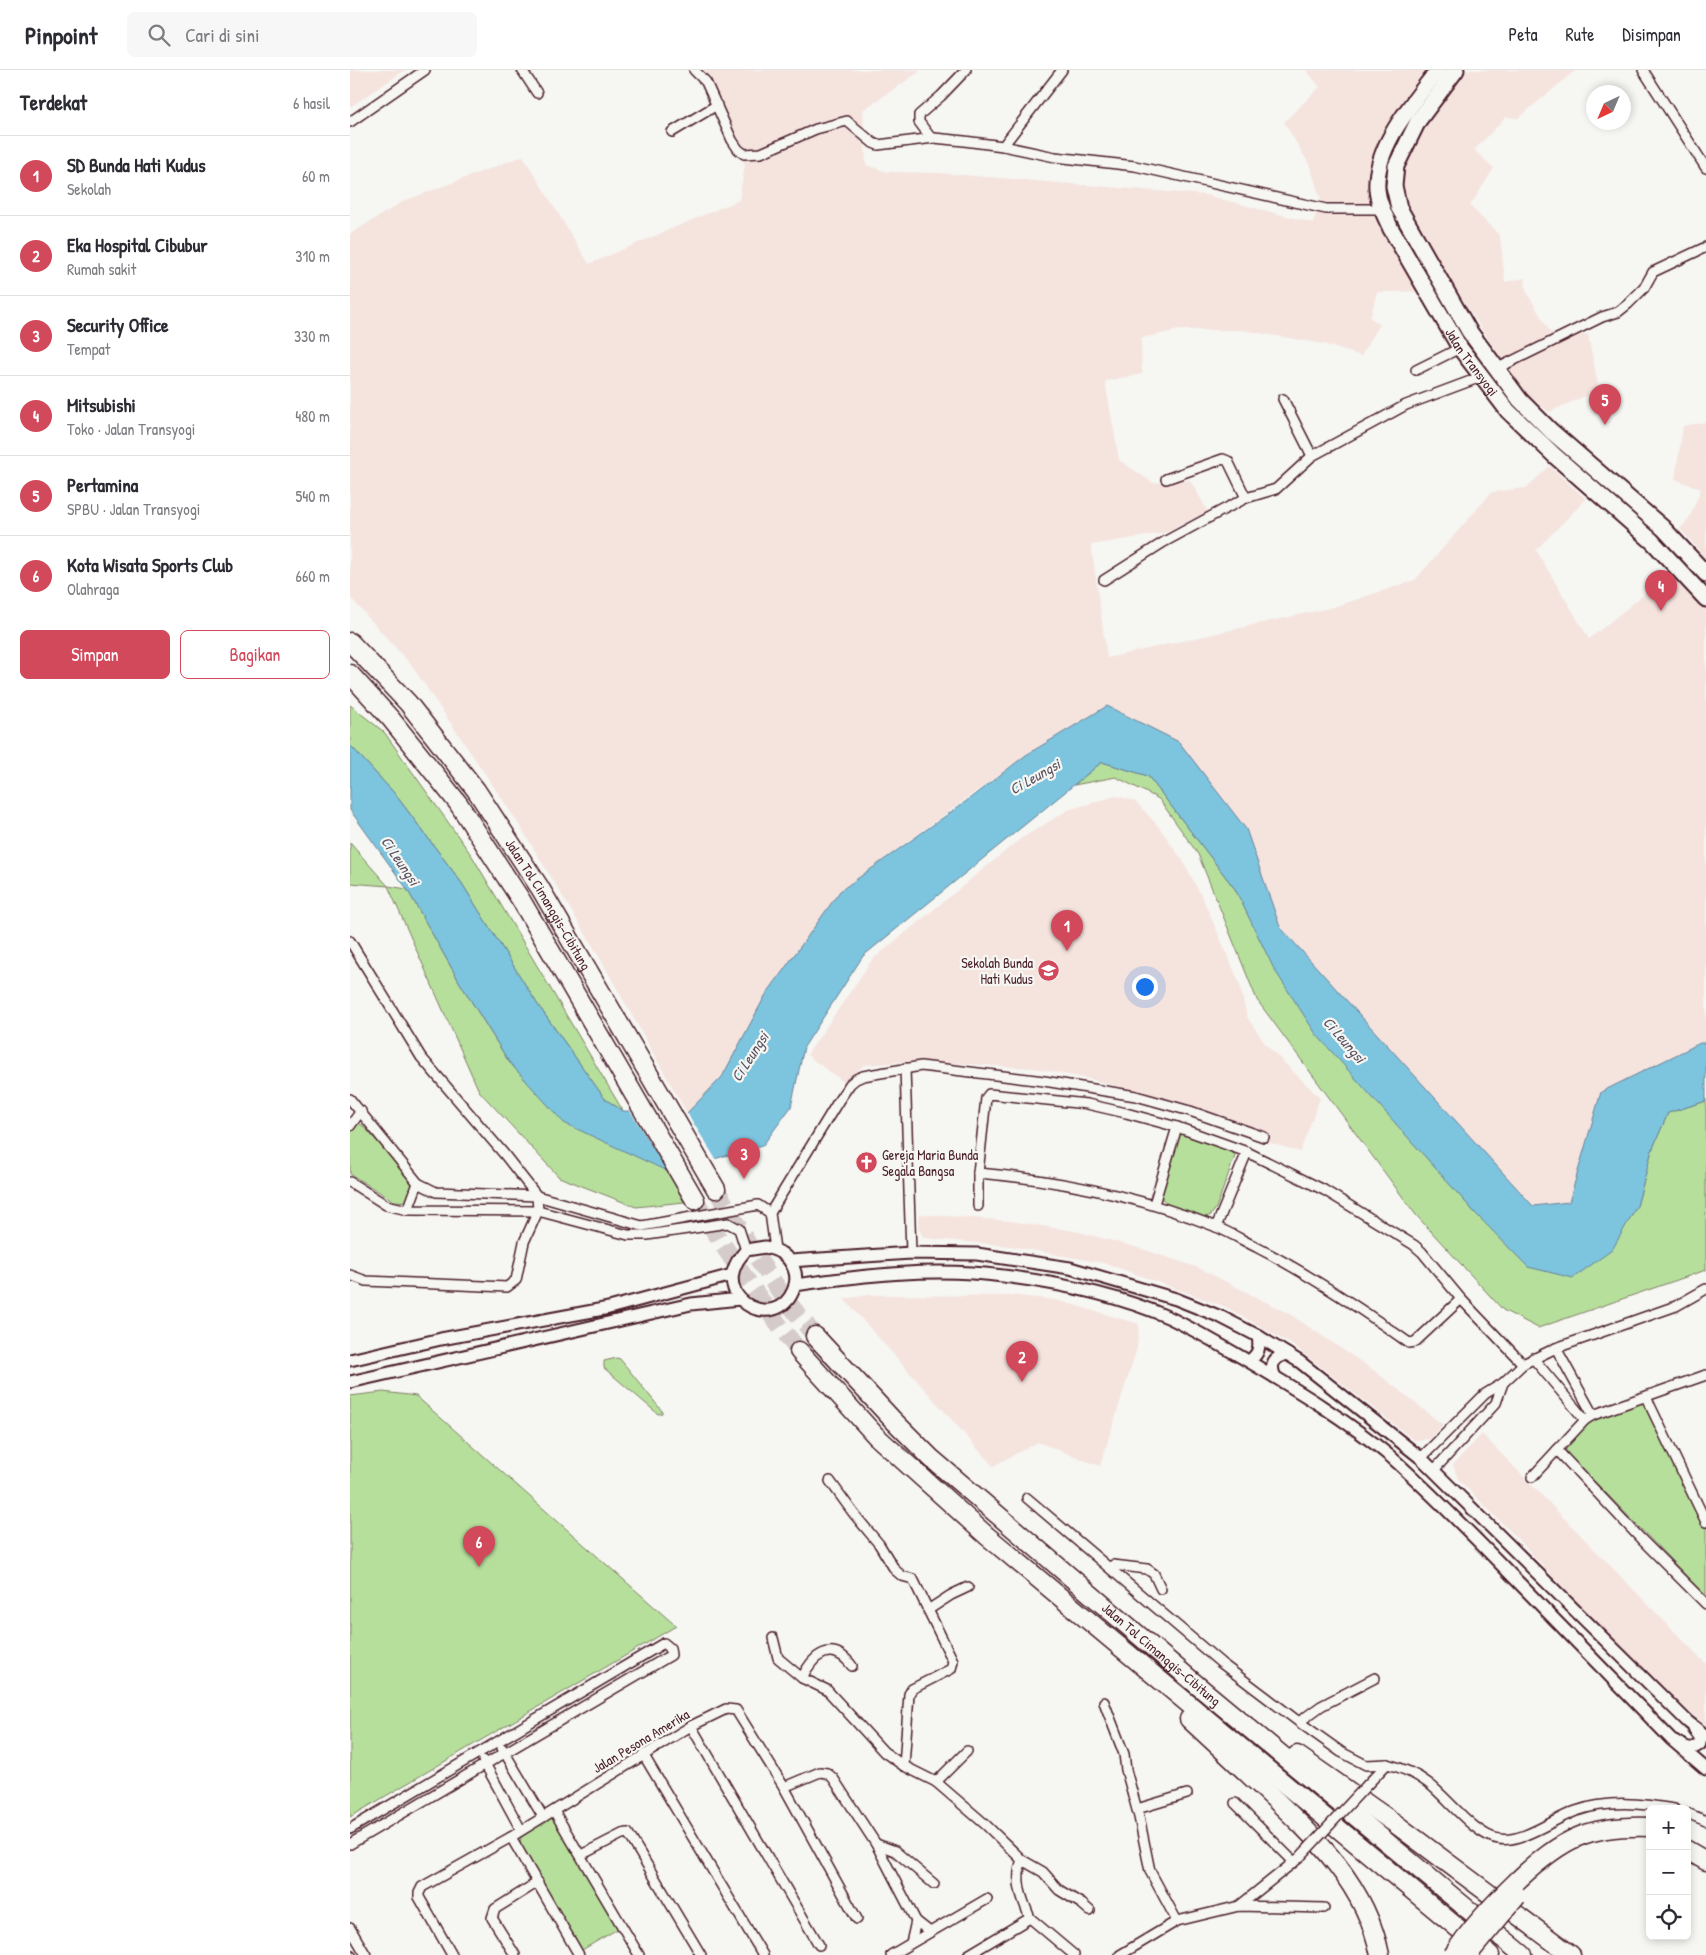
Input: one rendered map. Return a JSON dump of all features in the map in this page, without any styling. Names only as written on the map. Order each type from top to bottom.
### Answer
[{"type":"highway","name":"Jalan Transyogi","points":[[1438,70],[1405,113],[1380,158],[1377,188],[1382,209],[1391,229],[1460,348],[1508,412],[1652,541],[1706,599]]},
{"type":"highway","name":"Jalan Transyogi","points":[[1456,70],[1418,121],[1396,166],[1394,186],[1399,208],[1469,330],[1520,400],[1550,431],[1664,528],[1706,574]]},
{"type":"highway","points":[[1565,464],[1575,451]]},
{"type":"highway","name":"Jalan Tol Cimanggis–Cibitung","points":[[350,642],[408,703],[476,790],[540,888],[716,1189]]},
{"type":"highway","name":"Jalan Tol Cimanggis–Cibitung","points":[[350,674],[391,719],[458,803],[520,900],[695,1200]]},
{"type":"highway","name":"Jalan Tol Cimanggis–Cibitung","points":[[815,1336],[931,1458],[1196,1685],[1523,1955]]},
{"type":"highway","name":"Jalan Tol Cimanggis–Cibitung","points":[[799,1351],[876,1436],[932,1487],[1056,1594],[1490,1955]]},
{"type":"highway","points":[[1056,1594],[1313,1835],[1334,1860],[1360,1900],[1376,1936],[1380,1955]]},
{"type":"highway","points":[[1196,1685],[1393,1822],[1571,1955]]},
{"type":"highway","points":[[1468,1955],[1541,1858],[1564,1842],[1592,1832],[1621,1826],[1646,1827]]},
{"type":"highway","points":[[1453,1955],[1465,1937],[1490,1908],[1523,1882],[1569,1853],[1594,1842],[1619,1837],[1646,1838]]},
{"type":"highway","points":[[1691,1840],[1706,1847]]},
{"type":"highway","points":[[1691,1852],[1706,1861]]},
{"type":"street","points":[[350,122],[425,70]]},
{"type":"street","points":[[522,70],[537,93]]},
{"type":"street","points":[[694,70],[706,82],[732,140],[738,149],[748,154],[761,153],[816,129],[847,121],[878,145],[931,138],[1003,146],[1055,158],[1135,166],[1326,210],[1382,209]]},
{"type":"street","points":[[931,138],[919,122],[919,115],[966,70]]},
{"type":"street","points":[[1003,146],[1062,70]]},
{"type":"street","points":[[1643,70],[1706,168]]},
{"type":"street","points":[[672,132],[717,105]]},
{"type":"street","points":[[1496,369],[1602,317],[1618,312],[1635,298],[1653,272],[1706,247]]},
{"type":"street","points":[[1416,370],[1460,348]]},
{"type":"street","points":[[1104,580],[1164,542],[1246,498],[1276,489],[1312,456],[1406,405],[1481,377]]},
{"type":"street","points":[[1283,399],[1312,456]]},
{"type":"street","points":[[1166,479],[1223,459],[1228,461],[1246,498]]},
{"type":"street","points":[[350,941],[421,1057],[504,1154],[536,1196],[538,1211],[524,1242],[516,1280],[507,1287],[366,1281],[350,1275]]},
{"type":"street","points":[[775,1249],[770,1213],[850,1084],[864,1076],[921,1066],[1136,1096],[1199,1114],[1264,1137]]},
{"type":"street","points":[[905,1068],[911,1253]]},
{"type":"street","points":[[978,1206],[978,1173],[986,1098],[989,1094],[1087,1104],[1176,1127],[1247,1152],[1324,1190],[1414,1245],[1461,1299],[1523,1364]]},
{"type":"street","points":[[350,1099],[418,1183],[436,1192],[536,1196],[642,1226],[758,1206],[770,1213]]},
{"type":"street","points":[[350,1126],[361,1111]]},
{"type":"street","points":[[1154,1204],[1176,1127]]},
{"type":"street","points":[[1216,1227],[1247,1152]]},
{"type":"street","points":[[978,1173],[1054,1181],[1107,1192],[1154,1204],[1216,1227],[1322,1283],[1409,1343],[1417,1341],[1461,1299]]},
{"type":"street","points":[[350,1182],[386,1205],[408,1210],[538,1211],[628,1235],[647,1235],[728,1223],[739,1229],[746,1250]]},
{"type":"street","points":[[408,1210],[418,1183]]},
{"type":"street","points":[[765,1247],[775,1249],[790,1261],[795,1272],[795,1285],[787,1301],[772,1310],[754,1309],[740,1299],[735,1292],[732,1275],[737,1262],[746,1250],[765,1247]]},
{"type":"street","points":[[790,1261],[911,1253],[977,1254],[1070,1268],[1176,1299],[1221,1317],[1258,1336],[1300,1362],[1421,1458],[1688,1722],[1700,1737],[1700,1744],[1694,1748],[1687,1748],[1671,1739]]},
{"type":"street","points":[[795,1285],[860,1275],[919,1272],[1001,1276],[1053,1284],[1106,1296],[1168,1318],[1207,1336],[1275,1376],[1347,1422],[1389,1456],[1454,1516],[1671,1739],[1706,1769]]},
{"type":"street","points":[[350,1360],[441,1339],[609,1308],[732,1275]]},
{"type":"street","points":[[1421,1458],[1485,1394],[1504,1383],[1523,1364],[1533,1358],[1556,1348],[1676,1306],[1706,1290]]},
{"type":"street","points":[[350,1382],[692,1304],[740,1299]]},
{"type":"street","points":[[1249,1361],[1255,1357],[1259,1350],[1258,1336]]},
{"type":"street","points":[[1556,1348],[1589,1418]]},
{"type":"street","points":[[1275,1376],[1272,1370],[1273,1361],[1277,1357],[1287,1354]]},
{"type":"street","points":[[1533,1358],[1589,1418]]},
{"type":"street","points":[[1532,1477],[1589,1418],[1706,1375]]},
{"type":"street","points":[[1434,1470],[1496,1403],[1504,1383]]},
{"type":"street","points":[[1646,1397],[1706,1522]]},
{"type":"street","points":[[1461,1418],[1473,1428]]},
{"type":"street","points":[[1557,1450],[1640,1538],[1706,1604]]},
{"type":"street","points":[[830,1481],[879,1544],[895,1570],[902,1576],[913,1579],[953,1661],[950,1668],[912,1690],[909,1694],[904,1766]]},
{"type":"street","points":[[1027,1498],[1114,1564],[1126,1584],[1221,1663],[1299,1722],[1341,1752],[1366,1765],[1387,1764],[1410,1770],[1430,1784],[1484,1833],[1496,1839],[1510,1840],[1577,1811],[1602,1805],[1624,1803],[1646,1806]]},
{"type":"street","points":[[1114,1564],[1147,1569],[1154,1574],[1161,1589]]},
{"type":"street","points":[[928,1610],[951,1595],[968,1587]]},
{"type":"street","points":[[773,1638],[778,1658],[802,1678],[827,1690],[884,1752],[904,1766],[936,1782],[986,1825],[1022,1860],[1043,1872],[1059,1890],[1090,1911]]},
{"type":"street","points":[[350,1829],[664,1643],[670,1648],[671,1655],[350,1844]]},
{"type":"street","points":[[802,1678],[813,1660],[824,1652],[832,1652],[842,1656],[852,1666]]},
{"type":"street","points":[[1299,1722],[1321,1706],[1376,1678]]},
{"type":"street","points":[[1104,1702],[1124,1754],[1126,1770],[1137,1809],[1150,1871],[1177,1921]]},
{"type":"street","name":"Jalan Pesona Amerika","points":[[452,1955],[419,1897],[422,1886],[543,1818],[691,1726],[726,1709],[736,1710],[784,1787],[857,1919]]},
{"type":"street","points":[[1688,1722],[1706,1736]]},
{"type":"street","points":[[691,1726],[819,1945]]},
{"type":"street","points":[[498,1742],[543,1818]]},
{"type":"street","points":[[936,1782],[967,1751]]},
{"type":"street","points":[[479,1753],[521,1830]]},
{"type":"street","points":[[644,1754],[763,1955]]},
{"type":"street","points":[[1239,1906],[1297,1859],[1387,1764]]},
{"type":"street","points":[[784,1787],[820,1772],[827,1773],[833,1778],[876,1844],[916,1921],[930,1932]]},
{"type":"street","points":[[1137,1809],[1187,1794]]},
{"type":"street","points":[[1235,1803],[1297,1859]]},
{"type":"street","points":[[554,1811],[639,1955]]},
{"type":"street","points":[[1691,1815],[1706,1821]]},
{"type":"street","points":[[581,1855],[622,1834],[628,1833],[701,1955]]},
{"type":"street","points":[[511,1837],[579,1955]]},
{"type":"street","points":[[876,1844],[895,1851],[934,1884]]},
{"type":"street","points":[[1022,1860],[1018,1870],[1019,1882],[1030,1918],[1074,1955]]},
{"type":"street","points":[[515,1955],[492,1918],[492,1913],[494,1908],[538,1882]]},
{"type":"street","points":[[891,1955],[987,1899]]},
{"type":"street","points":[[1120,1955],[1133,1952],[1177,1921],[1239,1906],[1324,1908]]},
{"type":"street","points":[[968,1955],[1030,1918]]},
{"type":"street","points":[[911,1944],[916,1921]]},
{"type":"street","points":[[350,1928],[366,1955]]},
{"type":"shaded area","points":[[350,70],[405,70],[350,107]]},
{"type":"shaded area","points":[[696,70],[918,70],[919,72],[863,110],[866,165],[888,172],[938,173],[1205,195],[1313,223],[1321,199],[1309,164],[1284,122],[1320,87],[1306,70],[1576,70],[1518,118],[1506,117],[1474,150],[1494,168],[1470,206],[1500,236],[1505,282],[1525,278],[1526,291],[1550,332],[1588,335],[1599,390],[1549,412],[1522,391],[1457,291],[1377,292],[1370,318],[1380,324],[1361,356],[1324,344],[1242,330],[1179,330],[1141,338],[1142,374],[1105,381],[1119,460],[1153,483],[1190,480],[1208,512],[1164,533],[1091,545],[1107,658],[1334,607],[1415,580],[1492,492],[1526,488],[1550,466],[1586,499],[1536,550],[1589,639],[1699,550],[1680,529],[1690,517],[1701,489],[1675,479],[1683,426],[1706,422],[1706,1043],[1700,1043],[1601,1092],[1569,1202],[1533,1206],[1280,927],[1246,829],[1107,706],[1026,755],[840,891],[765,996],[722,1077],[687,1113],[597,953],[515,818],[412,666],[350,597],[350,234],[404,201],[523,156],[589,264],[739,200],[745,164],[717,120],[703,77]]},
{"type":"shaded area","name":"Sekolah Bunda Hati Kudus","points":[[1116,796],[1135,801],[1158,826],[1183,861],[1203,899],[1239,982],[1247,1017],[1266,1045],[1320,1098],[1300,1152],[1258,1139],[1155,1097],[1094,1080],[1034,1068],[914,1061],[864,1065],[845,1083],[807,1055],[872,960],[1019,840],[1068,810]]},
{"type":"shaded area","points":[[920,1214],[1009,1221],[1075,1231],[1142,1249],[1199,1268],[1291,1315],[1376,1372],[1443,1425],[1429,1439],[1414,1440],[1294,1346],[1226,1307],[1108,1264],[1010,1246],[924,1238],[918,1228]]},
{"type":"shaded area","points":[[868,1295],[1018,1296],[1056,1300],[1139,1324],[1137,1348],[1100,1466],[1038,1442],[993,1466],[844,1299]]},
{"type":"shaded area","points":[[1482,1434],[1706,1664],[1706,1725],[1687,1710],[1614,1641],[1458,1479],[1453,1465]]},
{"type":"green space","points":[[350,705],[384,732],[472,856],[623,1111],[605,1099],[538,1005],[461,882],[395,794],[350,745]]},
{"type":"green space","points":[[1102,762],[1148,776],[1235,889],[1422,1152],[1476,1214],[1637,1206],[1652,1150],[1668,1113],[1706,1101],[1706,1270],[1538,1328],[1503,1310],[1416,1215],[1257,1000],[1198,854],[1159,799],[1116,777],[1074,785]]},
{"type":"green space","points":[[350,843],[388,886],[350,883]]},
{"type":"green space","points":[[388,886],[407,889],[460,983],[509,1062],[669,1172],[684,1202],[636,1207],[559,1177],[479,1091]]},
{"type":"green space","points":[[357,1122],[363,1126],[421,1189],[415,1202],[394,1201],[350,1174],[350,1125]]},
{"type":"green space","points":[[1187,1132],[1232,1150],[1235,1156],[1216,1208],[1211,1215],[1205,1217],[1166,1203],[1160,1193],[1176,1138],[1181,1133]]},
{"type":"green space","points":[[620,1359],[662,1413],[658,1414],[604,1368],[604,1361]]},
{"type":"green space","points":[[383,1392],[416,1396],[676,1626],[350,1817],[350,1396]]},
{"type":"green space","points":[[1643,1402],[1706,1525],[1706,1596],[1568,1454],[1565,1448],[1566,1443],[1594,1415]]},
{"type":"green space","points":[[548,1818],[559,1821],[621,1927],[582,1950],[520,1843],[522,1833]]},
{"type":"water","name":"Ci Leungsi","points":[[1107,706],[1179,742],[1246,829],[1280,927],[1533,1206],[1569,1202],[1601,1092],[1700,1043],[1706,1043],[1706,1101],[1668,1113],[1652,1150],[1637,1206],[1612,1250],[1573,1278],[1528,1267],[1476,1214],[1316,1034],[1274,969],[1235,889],[1148,776],[1102,762],[863,956],[804,1047],[791,1107],[763,1145],[669,1172],[564,1123],[509,1062],[460,983],[407,889],[350,810],[350,745],[395,794],[461,882],[538,1005],[605,1099],[623,1111],[687,1113],[722,1077],[765,996],[840,891],[965,802],[1026,755]]},
{"type":"pier","points":[[629,1109],[686,1111],[717,1161],[669,1175]]},
{"type":"tunnel","points":[[716,1189],[748,1244],[783,1296],[815,1336]]},
{"type":"tunnel","points":[[695,1200],[771,1315],[799,1351]]},
{"type":"place","name":"Pertamina","points":[[1605,425]]},
{"type":"place","name":"Mitsubishi","points":[[1661,611]]},
{"type":"place","name":"SD Bunda Hati Kudus","points":[[1067,951]]},
{"type":"place","name":"Sekolah Bunda Hati Kudus","points":[[1049,971]]},
{"type":"place","name":"Gereja Maria Bunda Segala Bangsa","points":[[866,1163]]},
{"type":"place","name":"Security Office","points":[[744,1179]]},
{"type":"place","name":"Eka Hospital Cibubur","points":[[1022,1382]]},
{"type":"place","name":"Kota Wisata Sports Club","points":[[479,1567]]}]
